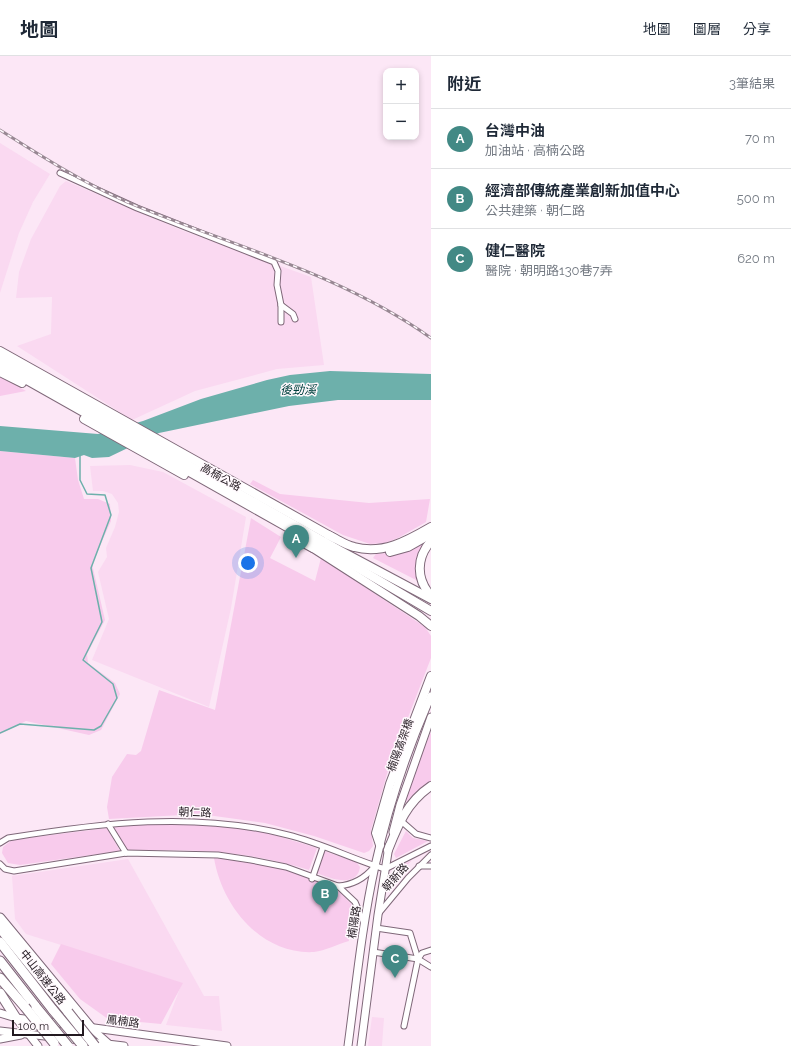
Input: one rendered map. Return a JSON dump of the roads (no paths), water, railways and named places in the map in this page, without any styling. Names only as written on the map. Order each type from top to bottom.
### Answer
[{"type":"highway","points":[[0,918],[91,1028]]},
{"type":"highway","points":[[0,928],[95,1046]]},
{"type":"highway","name":"中山高速公路","points":[[0,942],[83,1046]]},
{"type":"highway","points":[[0,961],[68,1046]]},
{"type":"highway","points":[[0,978],[55,1044]]},
{"type":"highway","points":[[0,992],[16,1018]]},
{"type":"main road","name":"高楠公路","points":[[0,351],[113,425]]},
{"type":"main road","name":"高楠公路","points":[[0,358],[153,448],[289,524],[330,540],[431,599]]},
{"type":"main road","name":"高楠公路","points":[[0,364],[113,425],[289,524],[315,546],[431,611]]},
{"type":"main road","name":"高楠公路","points":[[0,372],[113,425]]},
{"type":"main road","points":[[289,524],[311,529],[330,540],[352,546],[388,552],[401,550],[431,534]]},
{"type":"main road","points":[[289,524],[300,538],[315,546],[419,616],[431,626]]},
{"type":"main road","points":[[372,550],[397,545],[431,527]]},
{"type":"main road","points":[[431,541],[422,554],[419,566],[422,584],[431,596]]},
{"type":"main road","points":[[380,845],[376,833],[390,784],[431,676]]},
{"type":"main road","points":[[388,850],[399,818],[414,801],[431,786]]},
{"type":"street","points":[[60,173],[137,208],[270,259],[277,265],[277,285],[281,305],[281,322]]},
{"type":"street","points":[[281,305],[293,314],[295,319]]},
{"type":"street","name":"楠陽高架橋","points":[[391,803],[431,696]]},
{"type":"street","points":[[431,717],[400,805],[399,818],[416,834],[431,838]]},
{"type":"street","name":"楠陽路","points":[[348,1046],[364,923],[375,866],[391,803]]},
{"type":"street","name":"朝仁路","points":[[0,843],[8,838],[108,824],[141,821],[217,823],[288,835],[385,869]]},
{"type":"street","points":[[108,824],[126,853]]},
{"type":"street","points":[[312,878],[323,846]]},
{"type":"street","name":"朝新路","points":[[385,869],[431,846]]},
{"type":"street","name":"楠陽路","points":[[361,1046],[376,928],[388,850]]},
{"type":"street","points":[[0,864],[5,869],[14,871],[126,853],[218,855],[279,866],[338,886],[355,902],[364,923]]},
{"type":"street","name":"朝新路","points":[[378,915],[395,892],[431,855]]},
{"type":"street","points":[[338,886],[352,883],[361,879],[375,866]]},
{"type":"street","points":[[419,866],[431,866]]},
{"type":"street","points":[[376,928],[408,932],[418,959]]},
{"type":"street","points":[[404,1026],[418,959],[422,953],[431,950]]},
{"type":"street","points":[[373,952],[418,959],[431,967]]},
{"type":"street","points":[[0,1013],[16,1018],[38,1046]]},
{"type":"street","points":[[0,1020],[16,1018]]},
{"type":"street","name":"鳳楠路","points":[[16,1018],[198,1045],[227,1046]]},
{"type":"street","points":[[91,1028],[110,1045]]},
{"type":"street","points":[[0,1031],[124,1046]]},
{"type":"street","points":[[0,1039],[29,1034]]},
{"type":"water","name":"後勁溪","points":[[330,371],[431,374],[431,400],[338,400],[289,406],[159,433],[109,457],[92,458],[84,455],[75,458],[0,451],[0,426],[98,434],[143,421],[201,399],[267,380],[290,375]]},
{"type":"waterway","points":[[0,733],[20,724],[94,730],[101,726],[117,698],[113,684],[83,660],[102,622],[91,568],[111,515],[105,495],[87,494],[80,480],[80,455]]},
{"type":"railway","points":[[0,130],[62,168],[110,194],[166,218],[322,278],[359,295],[396,315],[431,338]]},
{"type":"place","name":"台灣中油","points":[[296,558]]},
{"type":"place","name":"經濟部傳統產業創新加值中心","points":[[325,913]]},
{"type":"place","name":"健仁醫院","points":[[395,978]]}]
